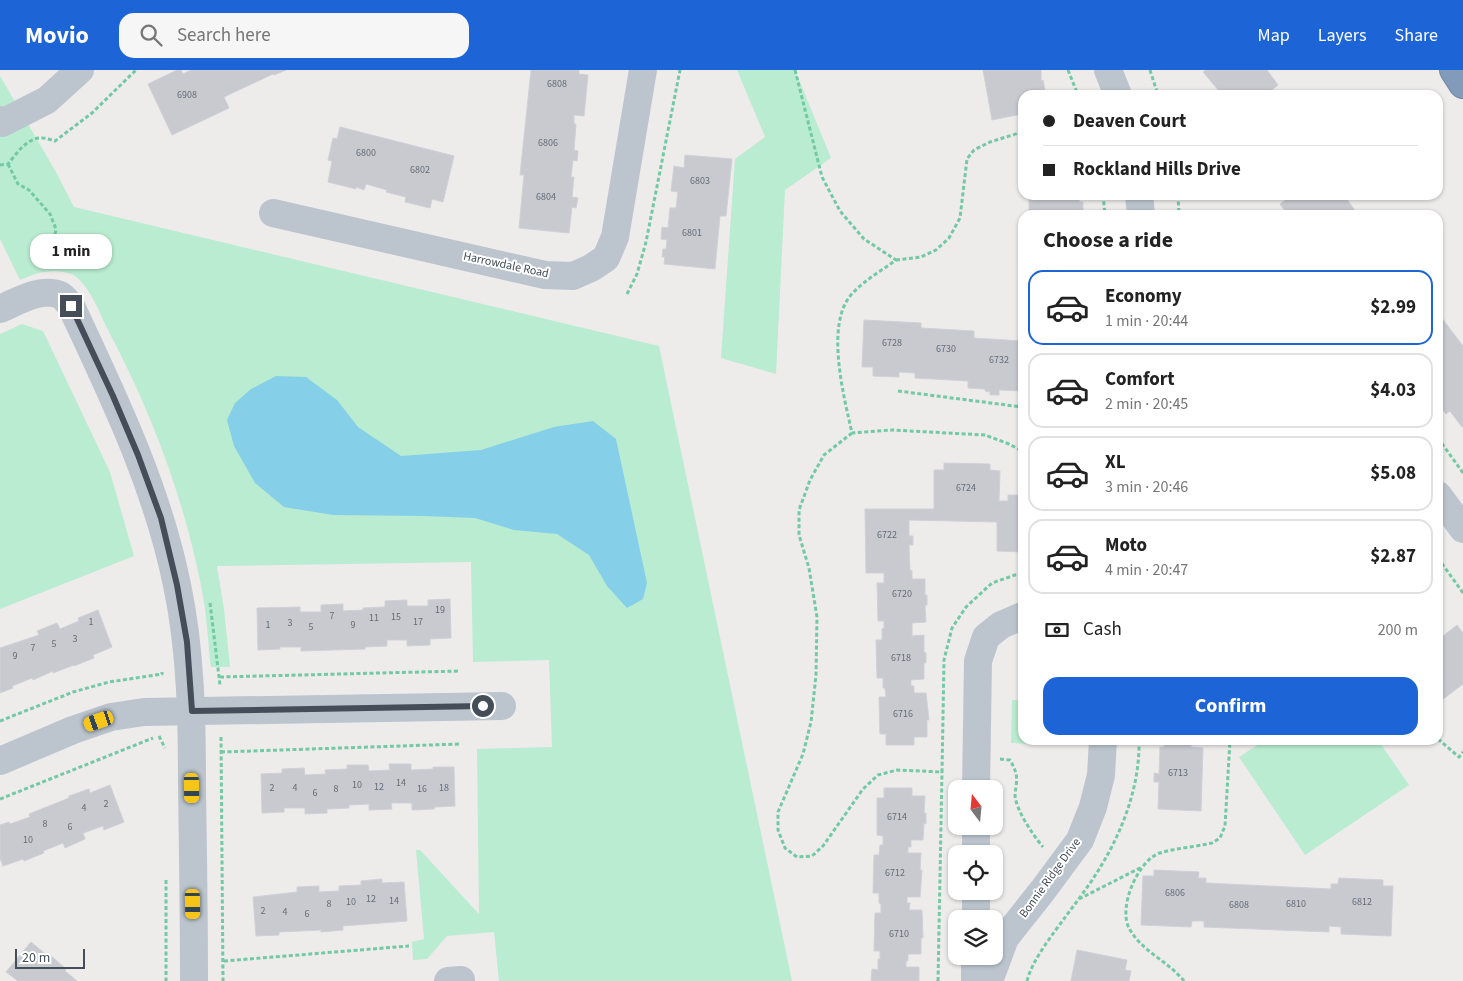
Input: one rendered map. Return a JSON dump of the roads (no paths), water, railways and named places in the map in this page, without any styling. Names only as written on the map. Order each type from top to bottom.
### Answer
[{"type":"highway","points":[[1454,70],[1463,84]]},
{"type":"street","points":[[1,121],[47,100],[80,70]]},
{"type":"street","name":"Harrowdale Road","points":[[274,213],[545,275],[574,276],[606,258],[615,237],[643,70]]},
{"type":"street","points":[[1108,70],[1116,90]]},
{"type":"street","points":[[0,309],[31,295],[47,293],[61,295],[71,306],[135,447],[161,518],[177,585],[187,642],[192,711],[194,981]]},
{"type":"street","points":[[1443,501],[1463,529]]},
{"type":"street","points":[[976,780],[978,661],[986,637],[1001,625],[1018,618]]},
{"type":"street","points":[[0,760],[73,730],[112,717],[144,712],[502,706]]},
{"type":"street","name":"Bonnie Ridge Drive","points":[[988,981],[1005,938],[1080,840],[1093,807],[1101,775],[1103,745]]},
{"type":"street","points":[[975,965],[975,981]]},
{"type":"water","points":[[276,376],[306,377],[337,400],[358,427],[401,456],[481,450],[554,427],[593,421],[616,439],[647,583],[643,599],[627,608],[607,586],[589,555],[557,534],[514,530],[475,518],[333,515],[284,507],[255,483],[234,446],[227,420],[235,403],[251,389]]}]
